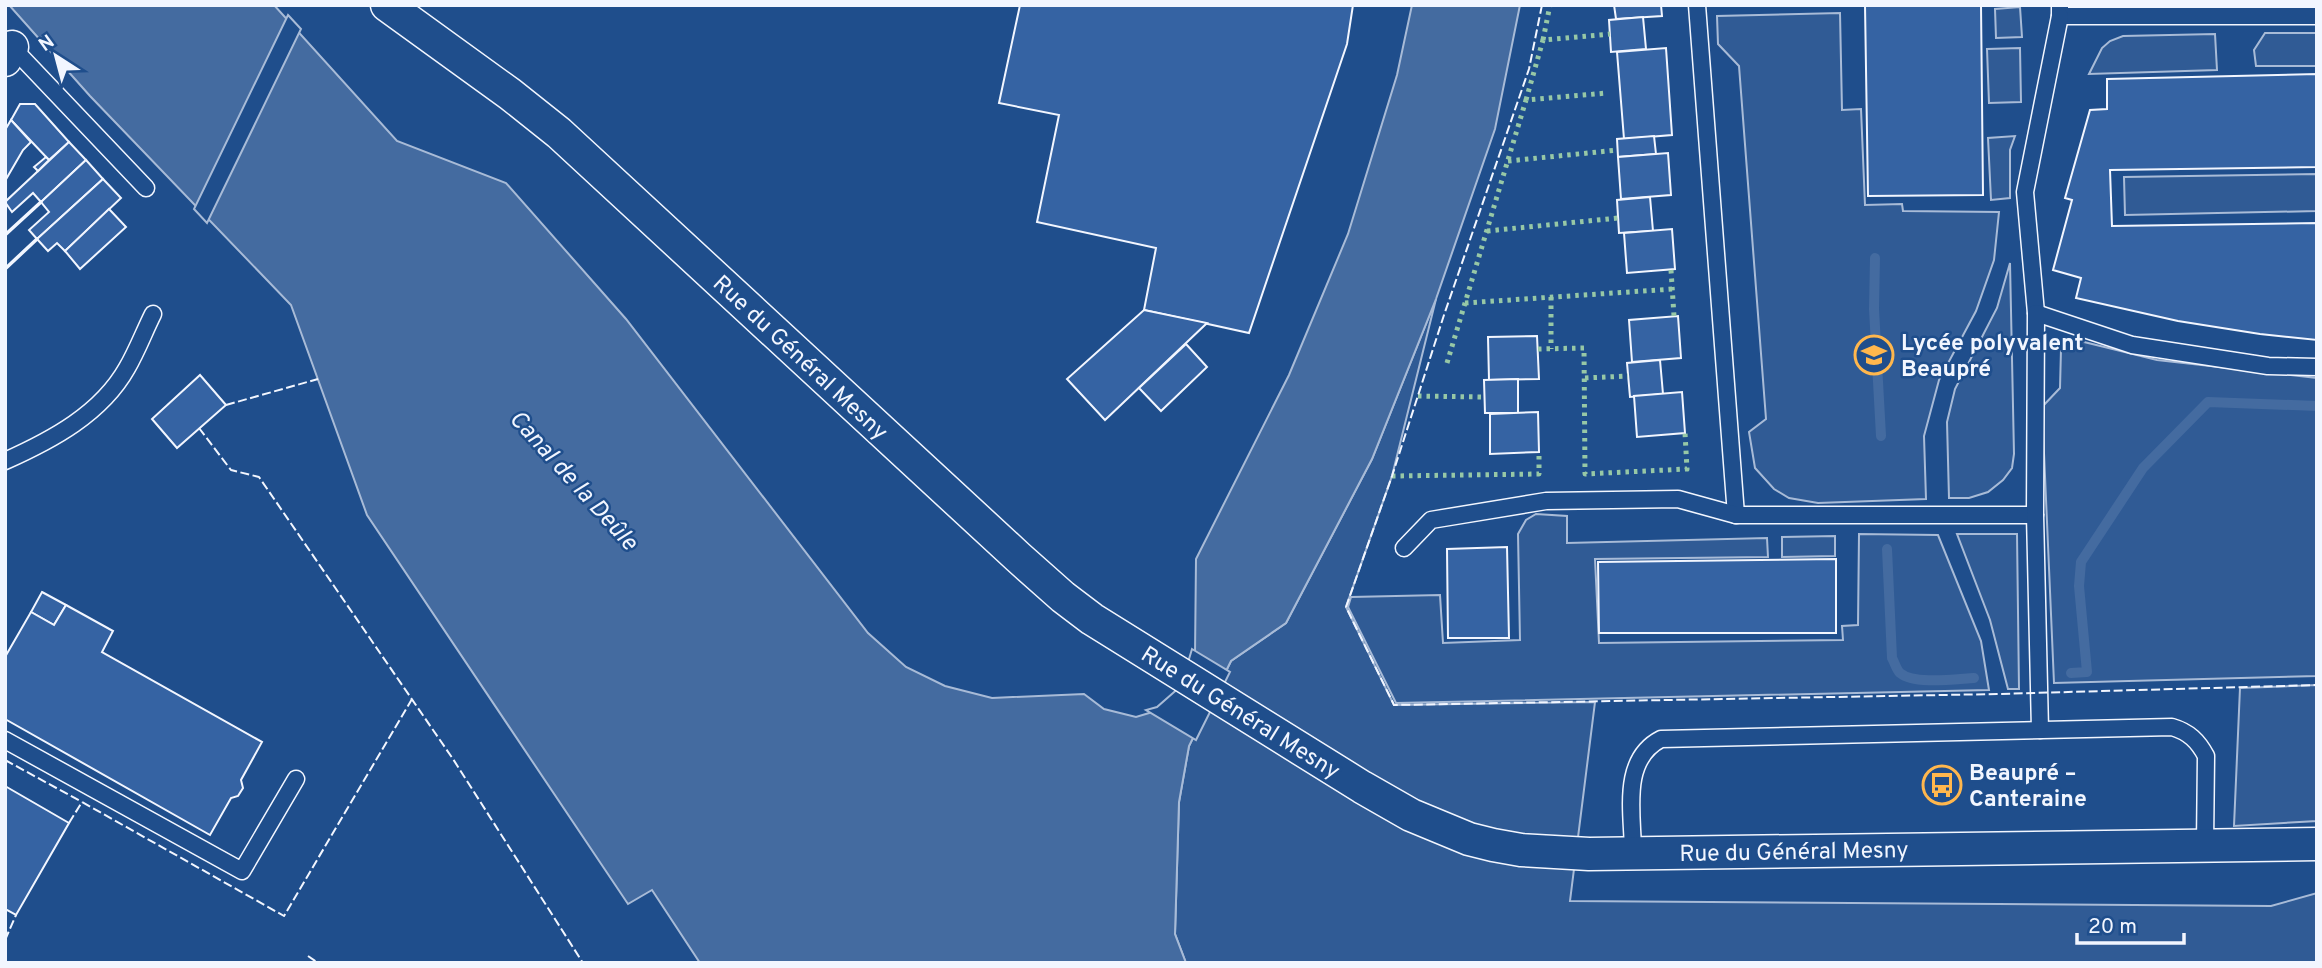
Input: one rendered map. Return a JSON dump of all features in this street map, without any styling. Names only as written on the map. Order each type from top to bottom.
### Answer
[{"type":"street","name":"Rue du Général Mesny","points":[[387,5],[559,133],[1063,597],[1125,641],[1411,814],[1469,839],[1521,850],[1589,854],[2317,844]]},
{"type":"lane","points":[[1697,5],[1736,515]]},
{"type":"lane","points":[[2040,730],[2035,514],[2036,313],[2025,192],[2060,11],[2317,16]]},
{"type":"lane","points":[[8,49],[146,188]]},
{"type":"lane","points":[[2036,313],[2132,345],[2269,366],[2317,367]]},
{"type":"lane","points":[[5,461],[54,438],[99,402],[127,368],[153,314]]},
{"type":"lane","points":[[1404,548],[1431,520],[1546,501],[1678,499],[1736,515],[2035,514]]},
{"type":"lane","points":[[1633,853],[1632,779],[1640,755],[1661,739],[2172,727],[2189,734],[2201,747],[2207,765],[2205,845]]},
{"type":"lane","points":[[5,740],[242,871],[296,779]]},
{"type":"shaded area","points":[[2020,7],[2022,37],[1996,38],[1995,9]]},
{"type":"shaded area","points":[[1840,13],[1842,110],[1861,109],[1865,205],[1902,204],[1903,211],[1999,212],[1994,260],[1976,311],[1939,380],[1924,436],[1926,499],[1818,503],[1789,498],[1774,489],[1755,468],[1749,432],[1766,419],[1739,66],[1718,44],[1717,16]]},
{"type":"shaded area","points":[[2265,33],[2317,33],[2317,66],[2256,66],[2254,50]]},
{"type":"shaded area","points":[[2215,34],[2217,70],[2089,74],[2102,48],[2110,41],[2123,36]]},
{"type":"shaded area","points":[[2020,48],[2021,102],[1989,103],[1987,49]]},
{"type":"shaded area","points":[[2015,136],[2010,150],[2010,198],[1991,200],[1988,138]]},
{"type":"shaded area","points":[[2317,174],[2317,211],[2125,215],[2124,177]]},
{"type":"shaded area","points":[[2010,263],[2014,454],[2012,468],[2003,480],[1988,492],[1969,498],[1949,498],[1947,422],[1955,389],[1997,308]]},
{"type":"shaded area","points":[[1436,299],[1392,476],[1346,607],[1394,705],[1595,702],[1570,901],[2271,906],[2317,893],[2317,963],[1186,963],[1175,934],[1179,802],[1189,746],[1231,661],[1286,623],[1372,459]]},
{"type":"shaded area","points":[[2080,341],[2157,360],[2317,378],[2317,676],[2054,683],[2042,407],[2060,388],[2061,349]]},
{"type":"shaded area","points":[[1536,514],[1567,516],[1567,543],[1767,538],[1768,557],[1595,559],[1599,643],[1843,640],[1842,626],[1858,625],[1859,534],[1938,535],[1981,641],[1989,690],[1396,703],[1348,607],[1351,597],[1440,595],[1443,643],[1520,640],[1518,534],[1526,520]]},
{"type":"shaded area","points":[[1957,534],[2017,534],[2019,689],[2008,689],[1990,620]]},
{"type":"shaded area","points":[[1835,536],[1835,556],[1782,557],[1782,537]]},
{"type":"shaded area","points":[[2317,685],[2317,821],[2234,826],[2240,688]]},
{"type":"water","name":"Canal de la Deûle","points":[[9,5],[274,5],[397,141],[506,183],[626,319],[868,633],[906,667],[945,686],[992,698],[1084,694],[1104,709],[1136,717],[1159,710],[1184,687],[1195,655],[1196,559],[1289,375],[1348,234],[1397,75],[1412,5],[1520,5],[1495,129],[1436,299],[1372,459],[1286,623],[1231,661],[1189,746],[1179,802],[1175,934],[1186,963],[700,963],[652,890],[628,904],[367,515],[291,305],[90,96]]},
{"type":"pier","points":[[288,15],[301,29],[207,223],[194,209]]},
{"type":"pier","points":[[1192,649],[1230,672],[1196,740],[1146,710],[1157,707],[1181,686]]},
{"type":"building","points":[[1020,5],[1353,5],[1347,44],[1249,333],[1144,310],[1156,248],[1037,222],[1059,115],[999,103]]},
{"type":"building","points":[[1614,5],[1661,5],[1662,16],[1616,19]]},
{"type":"building","points":[[1865,5],[1981,5],[1983,195],[1868,196]]},
{"type":"building","points":[[1643,17],[1646,49],[1611,52],[1609,20]]},
{"type":"building","points":[[1666,48],[1672,135],[1624,139],[1617,52]]},
{"type":"building","points":[[2317,74],[2317,167],[2110,170],[2112,226],[2317,223],[2317,340],[2178,321],[2076,298],[2081,278],[2053,270],[2072,200],[2065,198],[2090,110],[2107,109],[2107,79]]},
{"type":"building","points":[[20,104],[35,104],[69,142],[49,160],[11,120]]},
{"type":"building","points":[[11,120],[31,142],[23,150],[5,181],[5,130]]},
{"type":"building","points":[[1654,136],[1656,154],[1618,157],[1617,139]]},
{"type":"building","points":[[69,142],[86,160],[41,202],[33,193],[12,212],[5,202]]},
{"type":"building","points":[[1668,153],[1671,195],[1621,199],[1618,157]]},
{"type":"building","points":[[46,157],[49,160],[38,171],[34,167]]},
{"type":"building","points":[[86,160],[103,179],[37,239],[29,230],[49,212],[41,202]]},
{"type":"building","points":[[103,179],[121,198],[65,251],[57,243],[48,251],[37,239]]},
{"type":"building","points":[[1650,197],[1653,231],[1619,233],[1617,200]]},
{"type":"building","points":[[109,209],[126,227],[80,269],[65,251]]},
{"type":"building","points":[[1672,229],[1675,269],[1627,273],[1624,233]]},
{"type":"building","points":[[1144,310],[1207,323],[1105,420],[1067,379]]},
{"type":"building","points":[[1678,316],[1681,358],[1632,362],[1629,320]]},
{"type":"building","points":[[1537,336],[1539,379],[1489,380],[1488,337]]},
{"type":"building","points":[[1186,344],[1207,367],[1161,411],[1139,388]]},
{"type":"building","points":[[1660,360],[1663,394],[1630,397],[1627,363]]},
{"type":"building","points":[[200,375],[226,405],[177,448],[152,419]]},
{"type":"building","points":[[1518,379],[1518,413],[1485,413],[1484,380]]},
{"type":"building","points":[[1682,392],[1685,433],[1637,437],[1634,396]]},
{"type":"building","points":[[1538,412],[1539,452],[1490,454],[1490,414]]},
{"type":"building","points":[[1507,547],[1509,638],[1448,638],[1447,549]]},
{"type":"building","points":[[1836,559],[1836,633],[1599,633],[1598,562]]},
{"type":"building","points":[[42,592],[66,605],[54,625],[31,612]]},
{"type":"building","points":[[66,605],[113,631],[102,652],[262,742],[241,780],[243,788],[238,796],[231,798],[210,835],[5,719],[5,657],[31,612],[54,625]]},
{"type":"building","points":[[5,786],[69,823],[16,915],[5,909]]},
{"type":"waterway","points":[[1875,258],[1874,309],[1881,436]]},
{"type":"waterway","points":[[2071,673],[2087,672],[2079,586],[2081,562],[2143,468],[2208,402],[2317,406]]},
{"type":"waterway","points":[[1887,549],[1892,658],[1900,673],[1906,677],[1925,680],[1974,678]]},
{"type":"hedge","points":[[1543,40],[1550,5]]},
{"type":"hedge","points":[[1526,100],[1543,40],[1610,34]]},
{"type":"hedge","points":[[1447,363],[1526,100],[1607,93]]},
{"type":"hedge","points":[[1508,161],[1618,150]]},
{"type":"hedge","points":[[1487,231],[1618,218]]},
{"type":"hedge","points":[[1671,270],[1674,316]]},
{"type":"hedge","points":[[1465,303],[1673,289]]},
{"type":"hedge","points":[[1551,297],[1551,349]]},
{"type":"hedge","points":[[1538,349],[1584,348],[1585,474],[1687,469],[1685,433]]},
{"type":"hedge","points":[[1585,378],[1628,376]]},
{"type":"hedge","points":[[1418,396],[1484,397]]},
{"type":"hedge","points":[[1392,476],[1539,474],[1539,452]]},
{"type":"fence","points":[[1542,5],[1529,69],[1346,607],[1394,705],[2317,685]]},
{"type":"fence","points":[[226,405],[318,379]]},
{"type":"fence","points":[[199,428],[231,470],[259,477],[453,759],[583,963]]},
{"type":"fence","points":[[69,823],[82,802],[284,916],[412,699]]},
{"type":"fence","points":[[5,760],[82,802]]},
{"type":"fence","points":[[5,940],[16,915]]},
{"type":"fence","points":[[308,956],[318,963]]},
{"type":"wall","points":[[5,235],[41,202]]},
{"type":"wall","points":[[5,269],[37,239]]},
{"type":"place","name":"Lycée polyvalent Beaupré","points":[[1874,355]]},
{"type":"place","name":"Beaupré – Canteraine","points":[[1942,785]]}]
